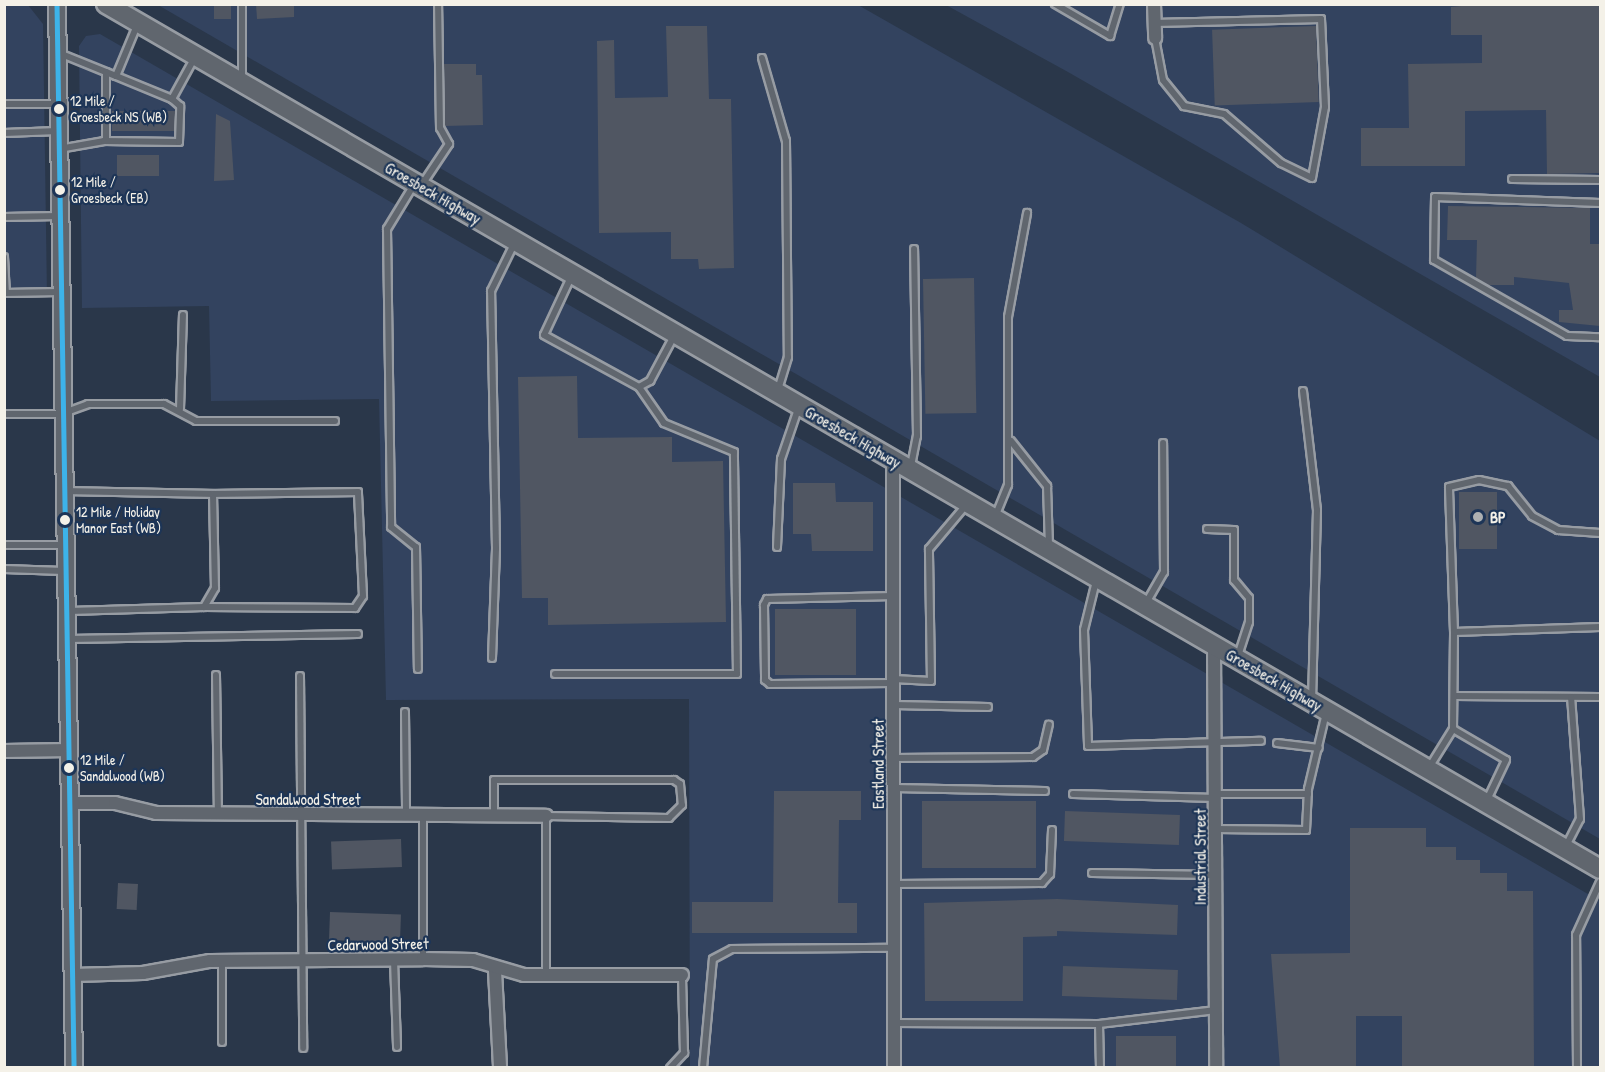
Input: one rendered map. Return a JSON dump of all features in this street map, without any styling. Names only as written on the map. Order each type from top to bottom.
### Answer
[{"type":"main road","points":[[57,4],[62,491],[68,571],[75,1068]]},
{"type":"main road","name":"Groesbeck Highway","points":[[116,7],[138,23],[1600,869]]},
{"type":"street","points":[[1154,4],[1155,39]]},
{"type":"street","name":"Eastland Street","points":[[892,459],[894,1068]]},
{"type":"street","name":"Industrial Street","points":[[1214,646],[1216,1068]]},
{"type":"street","points":[[4,752],[70,750]]},
{"type":"street","name":"Sandalwood Street","points":[[71,803],[218,814],[546,816]]},
{"type":"street","name":"Cedarwood Street","points":[[73,975],[143,973],[222,961],[394,960],[473,960],[495,971],[546,975],[682,975]]},
{"type":"street","points":[[495,971],[500,1068]]},
{"type":"lane","points":[[242,4],[242,83]]},
{"type":"lane","points":[[418,669],[416,548],[391,527],[387,229],[449,144],[440,128],[438,4]]},
{"type":"lane","points":[[1055,4],[1110,36],[1120,4]]},
{"type":"lane","points":[[1154,23],[1321,19],[1325,107],[1312,178],[1281,163],[1224,114],[1184,106],[1163,80],[1155,39]]},
{"type":"lane","points":[[116,76],[138,23]]},
{"type":"lane","points":[[57,52],[172,99],[180,106],[179,142],[106,141],[58,149]]},
{"type":"lane","points":[[172,99],[196,56]]},
{"type":"lane","points":[[762,58],[786,141],[788,357],[776,392]]},
{"type":"lane","points":[[106,72],[106,141]]},
{"type":"lane","points":[[4,104],[58,104]]},
{"type":"lane","points":[[4,133],[58,131]]},
{"type":"lane","points":[[1512,179],[1600,180]]},
{"type":"lane","points":[[1600,203],[1435,197],[1434,260],[1567,336],[1600,337]]},
{"type":"lane","points":[[994,518],[1008,485],[1011,441],[1008,317],[1027,213]]},
{"type":"lane","points":[[4,217],[59,216]]},
{"type":"lane","points":[[492,658],[496,548],[491,291],[516,242]]},
{"type":"lane","points":[[911,470],[916,436],[914,249]]},
{"type":"lane","points":[[4,257],[5,293],[60,292]]},
{"type":"lane","points":[[555,674],[737,674],[734,452],[664,423],[639,387],[544,335],[573,274]]},
{"type":"lane","points":[[180,409],[183,315]]},
{"type":"lane","points":[[639,387],[650,381],[675,333]]},
{"type":"lane","points":[[1216,828],[1306,830],[1308,794],[1319,748],[1319,706],[1317,510],[1303,392]]},
{"type":"lane","points":[[4,414],[61,414],[88,404],[180,409],[196,421],[335,422]]},
{"type":"lane","points":[[777,547],[781,459],[799,405]]},
{"type":"lane","points":[[1011,441],[1047,486],[1048,550]]},
{"type":"lane","points":[[1144,605],[1164,572],[1163,443]]},
{"type":"lane","points":[[1428,769],[1453,729],[1454,632],[1449,487],[1479,480],[1508,486],[1532,516],[1558,530],[1600,532]]},
{"type":"lane","points":[[62,491],[213,494],[358,492],[363,596],[355,608],[204,607],[68,611]]},
{"type":"lane","points":[[204,607],[215,588],[213,494]]},
{"type":"lane","points":[[894,596],[767,599],[764,605],[765,680],[770,684],[931,681],[928,549],[968,503]]},
{"type":"lane","points":[[1207,529],[1234,530],[1234,580],[1249,598],[1249,622],[1237,658]]},
{"type":"lane","points":[[4,545],[67,544]]},
{"type":"lane","points":[[4,569],[68,571]]},
{"type":"lane","points":[[1097,578],[1084,630],[1088,746],[1216,739],[1261,741]]},
{"type":"lane","points":[[1454,632],[1600,627]]},
{"type":"lane","points":[[69,639],[358,634]]},
{"type":"lane","points":[[216,675],[218,814]]},
{"type":"lane","points":[[300,676],[303,1048]]},
{"type":"lane","points":[[1455,696],[1600,697]]},
{"type":"lane","points":[[1565,849],[1580,819],[1571,697]]},
{"type":"lane","points":[[894,705],[988,707]]},
{"type":"lane","points":[[405,712],[406,816]]},
{"type":"lane","points":[[894,758],[1034,757],[1043,750],[1049,725]]},
{"type":"lane","points":[[1453,729],[1506,760],[1486,803]]},
{"type":"lane","points":[[1277,743],[1319,748]]},
{"type":"lane","points":[[494,816],[494,780],[674,780],[683,793],[677,815],[669,818],[546,816],[546,975]]},
{"type":"lane","points":[[894,788],[1045,791]]},
{"type":"lane","points":[[1073,794],[1216,796],[1308,794]]},
{"type":"lane","points":[[423,816],[423,960]]},
{"type":"lane","points":[[894,884],[1042,883],[1050,873],[1052,830]]},
{"type":"lane","points":[[1092,873],[1216,875]]},
{"type":"lane","points":[[1577,1068],[1576,935],[1600,882]]},
{"type":"lane","points":[[703,1068],[713,959],[732,949],[894,948]]},
{"type":"lane","points":[[394,960],[397,1047]]},
{"type":"lane","points":[[222,961],[222,1042]]},
{"type":"lane","points":[[670,1068],[684,1053],[682,975]]},
{"type":"lane","points":[[894,1023],[1099,1024],[1216,1010]]},
{"type":"lane","points":[[1099,1024],[1100,1068]]},
{"type":"shaded area","points":[[5,5],[28,5],[43,24],[47,296],[5,296]]},
{"type":"shaded area","points":[[158,5],[858,5],[1241,223],[1600,441],[1600,839]]},
{"type":"shaded area","points":[[946,5],[1600,5],[1600,377],[1068,72]]},
{"type":"shaded area","points":[[100,34],[1600,901],[1600,1067],[690,1067],[689,699],[386,700],[379,399],[211,401],[209,306],[82,308],[79,46],[86,36]]},
{"type":"building","points":[[214,4],[231,4],[231,19],[214,19]]},
{"type":"building","points":[[256,4],[294,4],[294,17],[257,19]]},
{"type":"building","points":[[1481,4],[1600,4],[1600,173],[1547,174],[1546,110],[1465,111],[1465,166],[1361,166],[1361,128],[1409,128],[1408,64],[1482,63],[1482,35],[1451,35],[1451,7]]},
{"type":"building","points":[[666,26],[707,26],[709,99],[731,99],[734,268],[699,269],[698,259],[671,259],[671,232],[599,233],[597,41],[614,40],[615,98],[668,97]]},
{"type":"building","points":[[1316,26],[1319,102],[1215,106],[1212,30]]},
{"type":"building","points":[[444,64],[476,64],[476,75],[482,75],[483,125],[445,126]]},
{"type":"building","points":[[112,111],[175,111],[175,131],[112,131]]},
{"type":"building","points":[[216,114],[230,121],[234,180],[214,181]]},
{"type":"building","points":[[117,155],[159,155],[159,176],[117,176]]},
{"type":"building","points":[[1448,206],[1590,208],[1590,244],[1600,244],[1600,326],[1559,322],[1559,310],[1573,310],[1569,283],[1514,277],[1514,285],[1488,285],[1476,278],[1477,240],[1447,240]]},
{"type":"building","points":[[974,278],[976,413],[925,414],[923,279]]},
{"type":"building","points":[[577,376],[578,438],[672,437],[672,462],[723,461],[726,622],[548,625],[548,598],[522,598],[518,377]]},
{"type":"building","points":[[793,483],[835,483],[836,502],[873,502],[873,551],[812,551],[811,534],[793,534]]},
{"type":"building","points":[[1459,492],[1497,492],[1497,549],[1459,549]]},
{"type":"building","points":[[775,609],[856,609],[856,675],[775,675]]},
{"type":"building","points":[[774,791],[861,791],[861,820],[839,820],[838,903],[857,903],[857,933],[692,933],[692,902],[773,902]]},
{"type":"building","points":[[922,801],[1036,801],[1036,868],[922,868]]},
{"type":"building","points":[[1065,811],[1180,815],[1179,845],[1064,841]]},
{"type":"building","points":[[1350,828],[1426,828],[1426,847],[1456,847],[1456,860],[1480,860],[1480,873],[1507,873],[1507,891],[1533,891],[1534,1068],[1402,1068],[1402,1016],[1356,1016],[1356,1068],[1280,1068],[1271,954],[1350,953]]},
{"type":"building","points":[[401,839],[402,867],[332,869],[331,841]]},
{"type":"building","points":[[118,883],[138,884],[137,910],[117,909]]},
{"type":"building","points":[[1057,899],[1178,905],[1177,935],[1057,931],[1057,936],[1023,937],[1023,1001],[925,1001],[924,903]]},
{"type":"building","points":[[330,912],[401,914],[400,942],[329,940]]},
{"type":"building","points":[[1063,966],[1178,970],[1177,1000],[1062,996]]},
{"type":"building","points":[[1116,1036],[1176,1036],[1176,1066],[1116,1066]]},
{"type":"transit line","points":[[57,4],[74,1068]]},
{"type":"place","name":"12 Mile / Groesbeck NS (WB)","points":[[59,109]]},
{"type":"place","name":"12 Mile / Groesbeck (EB)","points":[[60,190]]},
{"type":"place","name":"BP","points":[[1478,517]]},
{"type":"place","name":"12 Mile / Holiday Manor East (WB)","points":[[65,520]]},
{"type":"place","name":"12 Mile / Sandalwood (WB)","points":[[69,768]]}]
